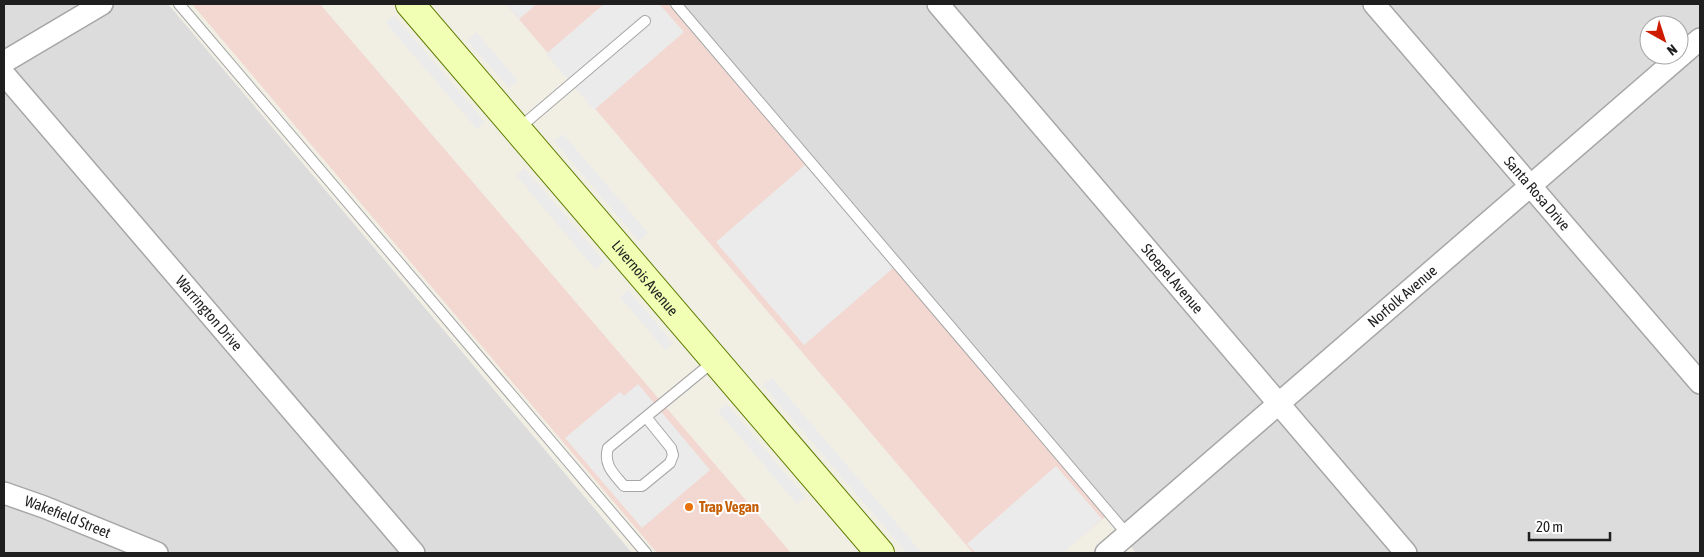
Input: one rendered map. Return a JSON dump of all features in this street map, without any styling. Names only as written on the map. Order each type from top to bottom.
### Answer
[{"type":"street","points":[[4,62],[102,4]]},
{"type":"street","name":"Livernois Avenue","points":[[410,4],[880,553]]},
{"type":"street","name":"Stoepel Avenue","points":[[938,4],[1406,553]]},
{"type":"street","name":"Santa Rosa Drive","points":[[1374,4],[1700,383]]},
{"type":"street","name":"Norfolk Avenue","points":[[1106,553],[1700,39]]},
{"type":"street","name":"Warrington Drive","points":[[4,74],[414,553]]},
{"type":"street","name":"Wakefield Street","points":[[4,494],[44,507],[157,553]]},
{"type":"lane","points":[[179,4],[646,553]]},
{"type":"lane","points":[[676,4],[1127,534]]},
{"type":"lane","points":[[517,129],[645,21]]},
{"type":"lane","points":[[646,417],[672,448],[673,455],[670,463],[642,486],[624,486],[608,467],[605,457],[608,448],[714,360]]},
{"type":"shaded area","points":[[4,4],[168,4],[632,553],[4,553]]},
{"type":"shaded area","points":[[192,4],[320,4],[791,553],[657,553]]},
{"type":"shaded area","points":[[506,4],[668,4],[1105,517],[1062,553],[973,553]]},
{"type":"shaded area","points":[[506,4],[537,4],[519,19]]},
{"type":"shaded area","points":[[604,4],[659,4],[684,32],[594,110],[546,54]]},
{"type":"shaded area","points":[[668,4],[1700,4],[1700,553],[1136,553]]},
{"type":"shaded area","points":[[394,15],[485,122],[477,129],[386,23]]},
{"type":"shaded area","points":[[476,32],[518,81],[509,88],[467,40]]},
{"type":"shaded area","points":[[563,134],[648,233],[639,241],[554,141]]},
{"type":"shaded area","points":[[805,165],[893,268],[804,345],[716,242]]},
{"type":"shaded area","points":[[524,168],[604,261],[595,269],[516,175]]},
{"type":"shaded area","points":[[628,290],[673,343],[665,350],[620,297]]},
{"type":"shaded area","points":[[772,378],[922,553],[907,553],[763,385]]},
{"type":"shaded area","points":[[638,384],[710,470],[642,528],[565,438],[620,392],[624,396]]},
{"type":"shaded area","points":[[727,404],[805,497],[797,504],[718,411]]},
{"type":"shaded area","points":[[1056,466],[1102,519],[1063,553],[976,553],[967,544]]},
{"type":"place","name":"Trap Vegan","points":[[689,507]]}]
